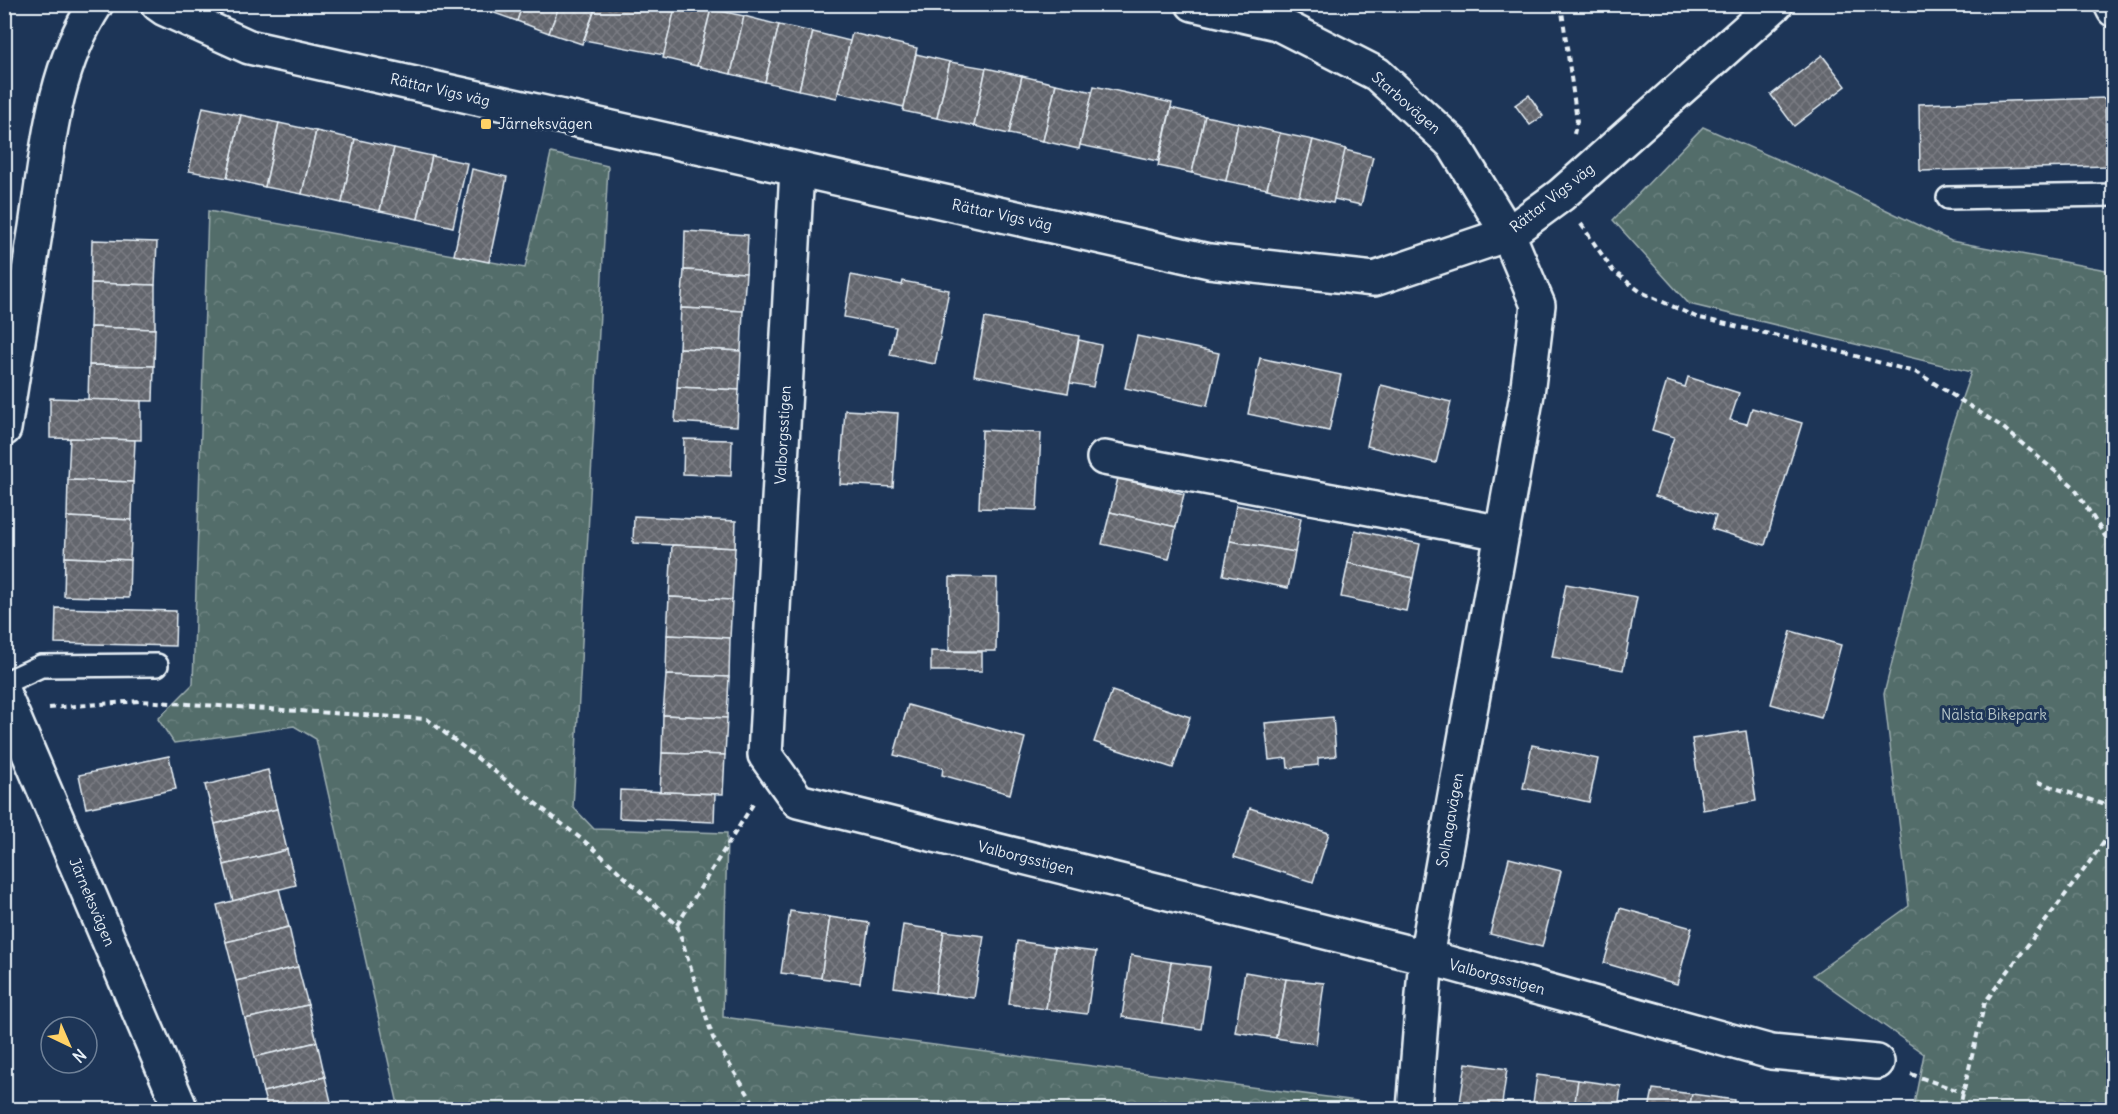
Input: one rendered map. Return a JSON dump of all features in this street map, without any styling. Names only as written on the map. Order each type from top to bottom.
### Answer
[{"type":"street","points":[[4,429],[46,160],[63,72],[86,20],[96,4]]},
{"type":"street","name":"Rättar Vigs väg","points":[[158,4],[249,47],[1209,261],[1374,279],[1508,234],[1561,195],[1776,4]]},
{"type":"street","name":"Starbovägen","points":[[1193,4],[1277,23],[1377,74],[1453,144],[1508,234]]},
{"type":"street","points":[[2111,4],[2114,10]]},
{"type":"street","name":"Valborgsstigen","points":[[797,170],[765,755],[798,801],[1425,957],[1772,1052],[1877,1062]]},
{"type":"street","name":"Solhagavägen","points":[[1414,1110],[1425,957],[1527,394],[1538,305],[1508,234]]},
{"type":"street","points":[[1104,458],[1502,533]]},
{"type":"street","name":"Järneksvägen","points":[[7,696],[60,829],[181,1110]]},
{"type":"lane","points":[[1948,198],[2114,195]]},
{"type":"lane","points":[[7,696],[41,666],[158,665]]},
{"type":"path","points":[[1561,4],[1577,121],[1572,142]]},
{"type":"path","points":[[1561,195],[1613,271],[1641,292],[1696,317],[1808,343],[1918,373],[2001,426],[2073,486],[2114,550]]},
{"type":"path","points":[[7,696],[140,701],[427,718],[593,848],[677,925],[713,1038],[758,1110]]},
{"type":"path","points":[[677,925],[775,769]]},
{"type":"path","points":[[2038,782],[2114,808]]},
{"type":"path","points":[[1959,1110],[1985,1002],[2114,827]]},
{"type":"path","points":[[1877,1062],[1964,1093]]},
{"type":"green space","name":"Nälsta Bikepark","points":[[1703,127],[1818,177],[1951,241],[2106,270],[2113,279],[2113,1109],[1913,1109],[1924,1054],[1813,975],[1909,906],[1884,694],[1949,435],[1971,372],[1689,304],[1613,220]]},
{"type":"green space","points":[[551,153],[608,166],[573,807],[594,829],[727,833],[723,1017],[1364,1102],[1363,1109],[399,1109],[316,739],[294,726],[174,743],[158,719],[193,684],[208,211],[525,268]]},
{"type":"building","points":[[484,4],[523,4],[517,21],[483,9]]},
{"type":"building","points":[[523,4],[560,4],[549,33],[517,21]]},
{"type":"building","points":[[560,4],[597,4],[582,44],[549,33]]},
{"type":"building","points":[[597,4],[676,4],[664,55],[584,40]]},
{"type":"building","points":[[676,4],[691,4],[711,9],[697,66],[663,58]]},
{"type":"building","points":[[711,9],[744,16],[731,74],[697,66]]},
{"type":"building","points":[[744,16],[779,25],[765,82],[731,74]]},
{"type":"building","points":[[779,25],[813,32],[799,90],[765,82]]},
{"type":"building","points":[[813,32],[850,41],[837,98],[799,90]]},
{"type":"building","points":[[852,33],[917,48],[904,107],[838,92]]},
{"type":"building","points":[[916,54],[950,62],[937,118],[903,111]]},
{"type":"building","points":[[1822,55],[1846,86],[1794,126],[1771,95]]},
{"type":"building","points":[[950,62],[986,68],[974,126],[937,118]]},
{"type":"building","points":[[986,68],[1022,76],[1009,134],[974,126]]},
{"type":"building","points":[[1022,76],[1056,84],[1043,141],[1009,134]]},
{"type":"building","points":[[1056,84],[1093,92],[1079,149],[1043,141]]},
{"type":"building","points":[[1094,86],[1172,103],[1158,161],[1080,145]]},
{"type":"building","points":[[1529,95],[1543,116],[1530,125],[1515,105]]},
{"type":"building","points":[[2105,98],[2107,166],[1920,171],[1919,104]]},
{"type":"building","points":[[203,107],[241,115],[227,178],[189,171]]},
{"type":"building","points":[[1171,108],[1205,116],[1192,173],[1158,166]]},
{"type":"building","points":[[241,115],[279,123],[265,187],[227,178]]},
{"type":"building","points":[[1205,116],[1238,123],[1226,181],[1192,173]]},
{"type":"building","points":[[279,123],[316,131],[302,194],[265,187]]},
{"type":"building","points":[[1238,123],[1280,133],[1267,189],[1226,181]]},
{"type":"building","points":[[316,131],[355,139],[342,203],[302,194]]},
{"type":"building","points":[[1280,133],[1313,140],[1299,196],[1267,189]]},
{"type":"building","points":[[355,139],[394,148],[380,211],[342,203]]},
{"type":"building","points":[[1313,140],[1346,149],[1333,203],[1299,196]]},
{"type":"building","points":[[394,148],[432,156],[418,219],[380,211]]},
{"type":"building","points":[[1345,150],[1373,157],[1361,205],[1334,199]]},
{"type":"building","points":[[432,156],[467,163],[453,227],[418,219]]},
{"type":"building","points":[[472,169],[507,177],[489,262],[454,255]]},
{"type":"building","points":[[685,231],[748,235],[746,273],[684,270]]},
{"type":"building","points":[[92,240],[157,242],[155,285],[91,283]]},
{"type":"building","points":[[684,270],[746,273],[743,311],[681,308]]},
{"type":"building","points":[[851,275],[902,285],[903,281],[949,290],[935,364],[890,355],[896,327],[844,317]]},
{"type":"building","points":[[91,283],[155,285],[155,329],[90,327]]},
{"type":"building","points":[[681,308],[743,311],[741,351],[679,348]]},
{"type":"building","points":[[985,318],[1079,336],[1068,393],[974,375]]},
{"type":"building","points":[[90,327],[155,329],[154,366],[89,365]]},
{"type":"building","points":[[1137,336],[1219,353],[1207,406],[1125,388]]},
{"type":"building","points":[[1079,340],[1101,345],[1093,387],[1070,383]]},
{"type":"building","points":[[679,348],[741,351],[739,390],[677,387]]},
{"type":"building","points":[[1260,358],[1341,375],[1329,431],[1248,414]]},
{"type":"building","points":[[89,365],[154,366],[153,401],[88,400]]},
{"type":"building","points":[[1688,377],[1739,393],[1730,420],[1747,424],[1752,408],[1802,423],[1765,545],[1712,529],[1716,515],[1655,496],[1674,437],[1652,430],[1667,381],[1685,387]]},
{"type":"building","points":[[1381,385],[1451,402],[1436,463],[1367,446]]},
{"type":"building","points":[[677,387],[739,390],[737,426],[675,422]]},
{"type":"building","points":[[50,398],[141,401],[141,440],[50,438]]},
{"type":"building","points":[[845,410],[898,413],[893,487],[840,484]]},
{"type":"building","points":[[982,430],[1041,433],[1037,510],[979,508]]},
{"type":"building","points":[[70,438],[135,440],[133,482],[68,480]]},
{"type":"building","points":[[684,439],[732,440],[731,476],[683,474]]},
{"type":"building","points":[[1118,478],[1184,494],[1176,527],[1110,512]]},
{"type":"building","points":[[68,480],[133,482],[132,520],[67,517]]},
{"type":"building","points":[[1236,505],[1301,518],[1295,552],[1230,541]]},
{"type":"building","points":[[1110,512],[1176,527],[1169,559],[1102,544]]},
{"type":"building","points":[[634,516],[736,521],[735,548],[633,543]]},
{"type":"building","points":[[67,517],[132,520],[130,560],[65,557]]},
{"type":"building","points":[[1355,530],[1420,544],[1413,578],[1348,563]]},
{"type":"building","points":[[1230,541],[1295,552],[1288,588],[1223,575]]},
{"type":"building","points":[[672,545],[735,548],[732,600],[669,597]]},
{"type":"building","points":[[65,557],[130,560],[129,598],[64,596]]},
{"type":"building","points":[[1348,563],[1413,578],[1406,611],[1341,597]]},
{"type":"building","points":[[950,577],[997,578],[996,651],[949,651]]},
{"type":"building","points":[[1566,584],[1637,597],[1623,670],[1552,657]]},
{"type":"building","points":[[669,597],[732,600],[730,638],[667,635]]},
{"type":"building","points":[[56,608],[176,611],[175,646],[55,643]]},
{"type":"building","points":[[1791,631],[1841,645],[1821,718],[1771,704]]},
{"type":"building","points":[[667,635],[730,638],[729,677],[666,675]]},
{"type":"building","points":[[931,651],[982,652],[982,671],[931,671]]},
{"type":"building","points":[[666,675],[729,677],[727,718],[663,715]]},
{"type":"building","points":[[1112,691],[1190,717],[1173,768],[1094,742]]},
{"type":"building","points":[[908,705],[1025,738],[1010,794],[942,775],[943,768],[894,755]]},
{"type":"building","points":[[663,715],[727,718],[725,755],[662,753]]},
{"type":"building","points":[[1333,717],[1336,756],[1318,758],[1318,765],[1288,768],[1287,758],[1269,760],[1265,723]]},
{"type":"building","points":[[1746,731],[1756,801],[1703,810],[1692,739]]},
{"type":"building","points":[[1532,745],[1598,759],[1589,802],[1523,788]]},
{"type":"building","points":[[662,753],[725,755],[723,794],[660,792]]},
{"type":"building","points":[[169,756],[176,789],[86,808],[79,775]]},
{"type":"building","points":[[268,770],[277,809],[215,824],[205,785]]},
{"type":"building","points":[[620,790],[715,794],[714,822],[619,818]]},
{"type":"building","points":[[1250,808],[1329,833],[1313,882],[1234,857]]},
{"type":"building","points":[[277,809],[287,850],[224,865],[215,824]]},
{"type":"building","points":[[287,850],[296,885],[233,901],[224,865]]},
{"type":"building","points":[[1509,858],[1561,871],[1542,947],[1490,934]]},
{"type":"building","points":[[279,889],[289,927],[226,942],[217,905]]},
{"type":"building","points":[[1620,908],[1692,928],[1677,984],[1604,963]]},
{"type":"building","points":[[790,911],[830,917],[821,978],[781,973]]},
{"type":"building","points":[[830,917],[869,923],[860,983],[821,978]]},
{"type":"building","points":[[903,925],[944,931],[935,993],[894,987]]},
{"type":"building","points":[[289,927],[298,967],[236,981],[226,942]]},
{"type":"building","points":[[944,931],[984,936],[974,998],[935,993]]},
{"type":"building","points":[[1017,941],[1055,947],[1046,1009],[1009,1004]]},
{"type":"building","points":[[1055,947],[1096,952],[1087,1014],[1046,1009]]},
{"type":"building","points":[[1131,955],[1171,962],[1162,1023],[1122,1017]]},
{"type":"building","points":[[1171,962],[1210,967],[1201,1029],[1162,1023]]},
{"type":"building","points":[[298,967],[308,1005],[245,1019],[236,981]]},
{"type":"building","points":[[1245,972],[1286,979],[1276,1038],[1235,1032]]},
{"type":"building","points":[[1286,979],[1324,983],[1316,1044],[1276,1038]]},
{"type":"building","points":[[308,1005],[317,1042],[255,1057],[245,1019]]},
{"type":"building","points":[[317,1042],[325,1077],[263,1092],[255,1057]]},
{"type":"building","points":[[1466,1063],[1507,1069],[1501,1110],[1459,1110]]},
{"type":"building","points":[[1537,1075],[1578,1080],[1574,1110],[1532,1110]]},
{"type":"building","points":[[325,1077],[333,1110],[268,1110],[263,1092]]},
{"type":"building","points":[[1578,1080],[1621,1086],[1618,1110],[1574,1110]]},
{"type":"building","points":[[1653,1089],[1692,1094],[1689,1110],[1649,1110]]},
{"type":"building","points":[[1692,1094],[1734,1100],[1733,1110],[1689,1110]]},
{"type":"building","points":[[1767,1103],[1804,1106],[1803,1110],[1766,1110]]},
{"type":"place","name":"Järneksvägen","points":[[486,124]]}]
